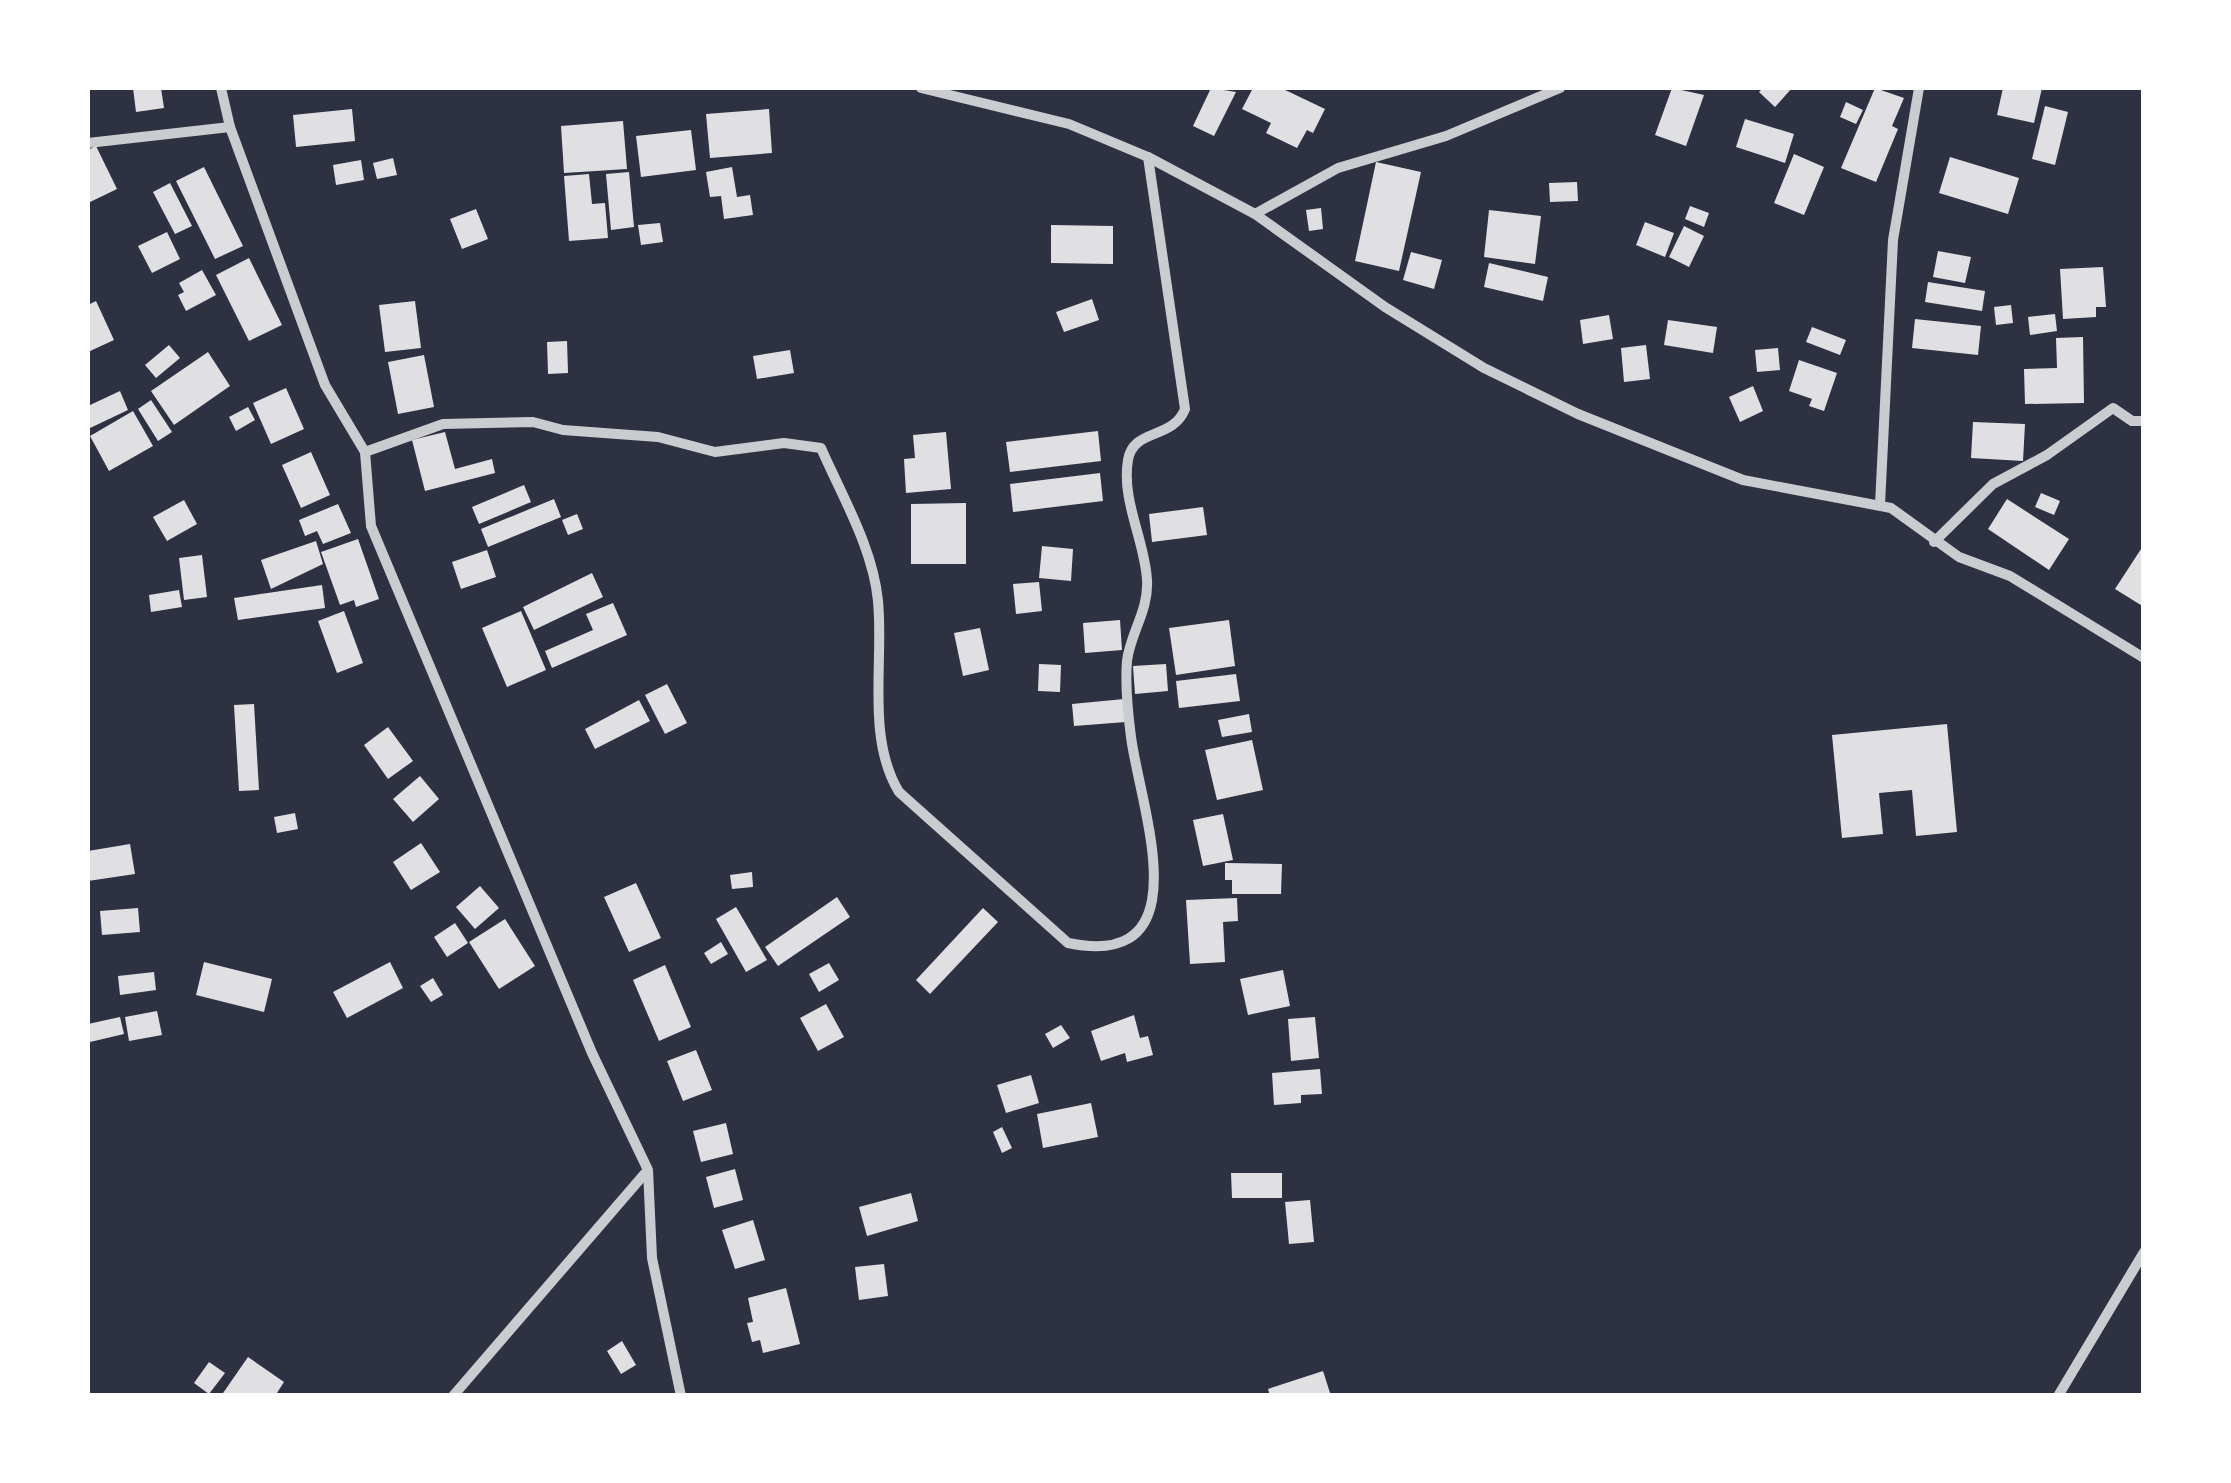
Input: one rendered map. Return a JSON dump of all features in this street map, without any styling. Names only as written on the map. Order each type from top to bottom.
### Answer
[{"type":"street","points":[[221,88],[230,127],[325,385],[366,452],[370,526],[592,1053],[648,1170],[652,1258],[681,1396]]},
{"type":"street","points":[[921,88],[1069,124],[1148,157],[1255,214],[1402,318],[1484,368],[1578,414],[1743,480],[1880,504],[1934,542],[2010,576],[2144,658]]},
{"type":"street","points":[[1255,214],[1338,168],[1446,136],[1560,88]]},
{"type":"street","points":[[1880,504],[1894,240],[1919,88]]},
{"type":"street","points":[[88,143],[230,127]]},
{"type":"street","points":[[366,452],[443,424],[533,422],[563,430],[658,437],[715,452],[784,443],[821,448],[873,575],[882,736],[889,776],[899,792],[1068,943],[1097,949],[1122,943],[1148,912],[1154,889],[1154,845],[1131,737],[1127,658],[1141,624],[1147,579],[1126,473],[1132,446],[1143,437],[1170,430],[1185,409],[1148,157]]},
{"type":"street","points":[[1934,542],[1992,484],[2047,455],[2113,408],[2132,421],[2144,421]]},
{"type":"street","points":[[453,1396],[648,1170]]},
{"type":"street","points":[[2058,1396],[2144,1252]]},
{"type":"building","points":[[133,88],[161,88],[164,108],[136,112]]},
{"type":"building","points":[[1211,88],[1236,92],[1214,136],[1193,126]]},
{"type":"building","points":[[1253,88],[1281,88],[1325,109],[1313,133],[1307,130],[1297,148],[1266,133],[1271,123],[1242,109]]},
{"type":"building","points":[[1672,88],[1704,95],[1686,146],[1655,135]]},
{"type":"building","points":[[1763,88],[1792,88],[1775,107],[1759,92]]},
{"type":"building","points":[[1875,88],[1904,98],[1892,126],[1898,129],[1876,182],[1841,168]]},
{"type":"building","points":[[2003,88],[2042,88],[2034,123],[1997,115]]},
{"type":"building","points":[[1846,102],[1863,110],[1856,124],[1840,117]]},
{"type":"building","points":[[2045,106],[2068,112],[2055,165],[2032,159]]},
{"type":"building","points":[[352,109],[355,141],[296,147],[293,115]]},
{"type":"building","points":[[769,109],[772,153],[710,158],[706,114]]},
{"type":"building","points":[[1745,119],[1794,134],[1785,163],[1736,147]]},
{"type":"building","points":[[623,121],[627,169],[564,173],[561,126]]},
{"type":"building","points":[[691,130],[696,170],[641,177],[636,136]]},
{"type":"building","points":[[96,146],[117,189],[88,203],[88,150]]},
{"type":"building","points":[[1794,154],[1824,167],[1804,215],[1774,203]]},
{"type":"building","points":[[1950,157],[2019,178],[2008,214],[1939,193]]},
{"type":"building","points":[[393,158],[397,175],[377,179],[373,163]]},
{"type":"building","points":[[361,160],[364,180],[336,185],[333,165]]},
{"type":"building","points":[[1376,162],[1421,172],[1399,271],[1355,261]]},
{"type":"building","points":[[204,167],[243,246],[215,259],[176,181]]},
{"type":"building","points":[[732,167],[737,197],[750,195],[753,215],[724,219],[721,196],[710,197],[706,172]]},
{"type":"building","points":[[629,172],[634,227],[611,230],[606,174]]},
{"type":"building","points":[[589,174],[592,204],[605,203],[608,238],[569,241],[564,176]]},
{"type":"building","points":[[1577,182],[1578,201],[1550,202],[1549,183]]},
{"type":"building","points":[[170,183],[192,226],[175,234],[153,192]]},
{"type":"building","points":[[1690,206],[1709,213],[1704,227],[1685,219]]},
{"type":"building","points":[[1321,208],[1323,229],[1309,231],[1306,210]]},
{"type":"building","points":[[476,209],[488,239],[462,249],[450,219]]},
{"type":"building","points":[[1489,210],[1541,216],[1535,264],[1484,257]]},
{"type":"building","points":[[1645,222],[1674,233],[1665,257],[1636,245]]},
{"type":"building","points":[[660,223],[663,242],[641,245],[638,225]]},
{"type":"building","points":[[1051,225],[1113,226],[1113,264],[1051,263]]},
{"type":"building","points":[[1684,226],[1704,236],[1689,267],[1669,257]]},
{"type":"building","points":[[167,232],[180,259],[152,273],[138,246]]},
{"type":"building","points":[[1938,251],[1971,257],[1965,283],[1933,277]]},
{"type":"building","points":[[1411,252],[1442,260],[1434,289],[1403,280]]},
{"type":"building","points":[[249,258],[282,325],[249,341],[216,275]]},
{"type":"building","points":[[1489,263],[1548,277],[1543,301],[1484,287]]},
{"type":"building","points":[[2103,267],[2106,307],[2096,307],[2096,317],[2063,319],[2060,269]]},
{"type":"building","points":[[202,270],[216,295],[186,311],[178,295],[184,292],[179,283]]},
{"type":"building","points":[[1928,282],[1985,291],[1982,311],[1925,302]]},
{"type":"building","points":[[1092,299],[1099,320],[1064,332],[1056,312]]},
{"type":"building","points":[[96,301],[114,340],[88,352],[88,305]]},
{"type":"building","points":[[415,301],[421,348],[385,352],[379,305]]},
{"type":"building","points":[[2011,305],[2013,323],[1996,325],[1994,307]]},
{"type":"building","points":[[2055,314],[2057,331],[2030,335],[2028,317]]},
{"type":"building","points":[[1609,315],[1613,339],[1583,344],[1580,320]]},
{"type":"building","points":[[1915,319],[1981,326],[1978,355],[1912,348]]},
{"type":"building","points":[[1668,320],[1717,327],[1713,353],[1664,345]]},
{"type":"building","points":[[1812,327],[1846,340],[1840,355],[1806,342]]},
{"type":"building","points":[[2083,337],[2084,403],[2025,404],[2024,369],[2057,368],[2056,338]]},
{"type":"building","points":[[567,341],[568,373],[548,374],[547,342]]},
{"type":"building","points":[[169,345],[180,358],[156,378],[145,365]]},
{"type":"building","points":[[1646,345],[1650,379],[1624,382],[1621,348]]},
{"type":"building","points":[[1778,348],[1780,370],[1757,372],[1755,350]]},
{"type":"building","points":[[790,350],[794,373],[757,379],[753,356]]},
{"type":"building","points":[[208,352],[230,386],[174,425],[151,391]]},
{"type":"building","points":[[424,355],[434,407],[398,414],[388,362]]},
{"type":"building","points":[[1799,360],[1837,373],[1824,411],[1809,406],[1812,399],[1789,391]]},
{"type":"building","points":[[1753,386],[1763,411],[1740,422],[1729,397]]},
{"type":"building","points":[[286,388],[304,429],[271,444],[253,403]]},
{"type":"building","points":[[120,391],[128,410],[88,429],[88,406]]},
{"type":"building","points":[[151,400],[172,432],[158,441],[138,409]]},
{"type":"building","points":[[248,407],[255,420],[236,431],[229,417]]},
{"type":"building","points":[[133,411],[153,446],[109,471],[90,436]]},
{"type":"building","points":[[1973,422],[2025,424],[2023,461],[1971,458]]},
{"type":"building","points":[[1098,431],[1101,461],[1010,472],[1006,442]]},
{"type":"building","points":[[445,432],[455,469],[492,459],[495,473],[425,491],[412,440]]},
{"type":"building","points":[[946,432],[951,489],[906,493],[904,459],[915,458],[913,435]]},
{"type":"building","points":[[311,452],[330,495],[301,508],[282,465]]},
{"type":"building","points":[[1100,473],[1103,501],[1013,512],[1010,484]]},
{"type":"building","points":[[524,485],[531,502],[479,524],[472,507]]},
{"type":"building","points":[[2041,493],[2060,501],[2054,515],[2035,507]]},
{"type":"building","points":[[554,499],[561,517],[488,547],[481,529]]},
{"type":"building","points":[[2007,499],[2069,539],[2049,570],[1988,529]]},
{"type":"building","points":[[184,500],[197,524],[167,541],[153,517]]},
{"type":"building","points":[[966,503],[966,564],[911,564],[911,504]]},
{"type":"building","points":[[338,504],[351,533],[323,544],[317,531],[305,536],[299,520]]},
{"type":"building","points":[[1203,507],[1207,535],[1152,542],[1149,514]]},
{"type":"building","points":[[577,514],[583,529],[568,535],[562,520]]},
{"type":"building","points":[[358,539],[379,599],[356,607],[354,600],[340,605],[321,552]]},
{"type":"building","points":[[316,541],[323,564],[271,589],[261,560]]},
{"type":"building","points":[[1042,546],[1073,549],[1071,581],[1039,578]]},
{"type":"building","points":[[2141,549],[2144,550],[2144,607],[2115,589]]},
{"type":"building","points":[[487,550],[496,577],[461,589],[452,562]]},
{"type":"building","points":[[202,555],[207,597],[184,600],[179,558]]},
{"type":"building","points":[[592,573],[603,597],[534,630],[523,607]]},
{"type":"building","points":[[1039,582],[1042,611],[1016,614],[1013,584]]},
{"type":"building","points":[[322,585],[325,608],[238,620],[234,598]]},
{"type":"building","points":[[179,590],[182,607],[151,612],[149,595]]},
{"type":"building","points":[[613,603],[627,635],[552,668],[545,651],[593,630],[586,614]]},
{"type":"building","points":[[344,611],[363,663],[337,673],[318,621]]},
{"type":"building","points":[[521,611],[546,670],[507,687],[482,628]]},
{"type":"building","points":[[1120,620],[1122,650],[1085,653],[1083,623]]},
{"type":"building","points":[[1229,620],[1235,666],[1176,675],[1169,628]]},
{"type":"building","points":[[980,628],[989,670],[963,676],[954,633]]},
{"type":"building","points":[[1039,664],[1061,665],[1060,692],[1038,691]]},
{"type":"building","points":[[1166,664],[1168,691],[1135,694],[1133,666]]},
{"type":"building","points":[[1236,674],[1240,701],[1179,708],[1176,681]]},
{"type":"building","points":[[667,684],[687,723],[665,734],[645,695]]},
{"type":"building","points":[[1124,699],[1126,722],[1074,726],[1072,704]]},
{"type":"building","points":[[639,700],[650,721],[595,749],[585,729]]},
{"type":"building","points":[[254,704],[259,790],[239,791],[234,705]]},
{"type":"building","points":[[1249,714],[1252,732],[1222,737],[1218,720]]},
{"type":"building","points":[[1947,724],[1957,832],[1916,836],[1912,790],[1879,793],[1883,834],[1842,838],[1832,735]]},
{"type":"building","points":[[388,727],[413,761],[388,779],[364,745]]},
{"type":"building","points":[[1252,740],[1263,790],[1217,800],[1205,750]]},
{"type":"building","points":[[420,776],[439,799],[413,822],[393,799]]},
{"type":"building","points":[[295,813],[298,829],[277,833],[274,817]]},
{"type":"building","points":[[1223,814],[1233,860],[1203,866],[1193,820]]},
{"type":"building","points":[[421,843],[440,872],[411,890],[393,862]]},
{"type":"building","points":[[130,844],[135,874],[88,881],[88,851]]},
{"type":"building","points":[[1225,863],[1282,864],[1281,894],[1232,894],[1232,880],[1225,880]]},
{"type":"building","points":[[752,872],[753,887],[732,889],[730,875]]},
{"type":"building","points":[[636,883],[661,938],[629,952],[604,897]]},
{"type":"building","points":[[480,886],[499,908],[475,929],[456,907]]},
{"type":"building","points":[[837,897],[850,917],[778,966],[765,947]]},
{"type":"building","points":[[1237,898],[1238,921],[1223,922],[1225,962],[1190,964],[1186,900]]},
{"type":"building","points":[[736,907],[767,960],[746,972],[716,919]]},
{"type":"building","points":[[138,908],[140,932],[102,935],[100,911]]},
{"type":"building","points":[[983,908],[998,922],[930,994],[916,980]]},
{"type":"building","points":[[505,919],[535,966],[499,989],[469,942]]},
{"type":"building","points":[[455,923],[468,943],[447,957],[434,937]]},
{"type":"building","points":[[721,942],[728,954],[711,964],[704,953]]},
{"type":"building","points":[[204,962],[272,979],[264,1012],[196,995]]},
{"type":"building","points":[[390,962],[403,988],[347,1018],[333,992]]},
{"type":"building","points":[[829,963],[839,980],[819,992],[809,974]]},
{"type":"building","points":[[665,965],[691,1027],[659,1041],[633,980]]},
{"type":"building","points":[[1283,970],[1290,1006],[1248,1015],[1240,979]]},
{"type":"building","points":[[154,972],[156,990],[120,995],[118,976]]},
{"type":"building","points":[[433,978],[443,995],[431,1002],[420,986]]},
{"type":"building","points":[[826,1004],[844,1037],[818,1051],[800,1018]]},
{"type":"building","points":[[157,1011],[162,1035],[129,1041],[125,1017]]},
{"type":"building","points":[[1134,1015],[1140,1038],[1148,1036],[1153,1055],[1127,1062],[1125,1053],[1101,1061],[1091,1031]]},
{"type":"building","points":[[120,1017],[124,1034],[90,1042],[88,1024]]},
{"type":"building","points":[[1315,1017],[1319,1058],[1291,1061],[1288,1019]]},
{"type":"building","points":[[1061,1025],[1070,1038],[1053,1048],[1045,1034]]},
{"type":"building","points":[[696,1050],[712,1090],[683,1101],[667,1061]]},
{"type":"building","points":[[1320,1069],[1322,1094],[1301,1095],[1301,1103],[1274,1105],[1272,1073]]},
{"type":"building","points":[[1031,1075],[1039,1103],[1006,1113],[997,1085]]},
{"type":"building","points":[[1091,1103],[1098,1137],[1043,1148],[1037,1114]]},
{"type":"building","points":[[726,1123],[733,1154],[701,1162],[693,1131]]},
{"type":"building","points":[[1002,1127],[1012,1148],[1002,1153],[993,1132]]},
{"type":"building","points":[[735,1169],[743,1200],[714,1208],[706,1177]]},
{"type":"building","points":[[1231,1173],[1282,1173],[1282,1198],[1232,1198]]},
{"type":"building","points":[[911,1193],[918,1221],[867,1236],[859,1207]]},
{"type":"building","points":[[1310,1200],[1314,1242],[1289,1244],[1285,1202]]},
{"type":"building","points":[[753,1220],[765,1260],[735,1269],[722,1230]]},
{"type":"building","points":[[884,1264],[888,1296],[859,1300],[855,1267]]},
{"type":"building","points":[[786,1288],[800,1344],[763,1353],[760,1340],[752,1342],[747,1323],[753,1322],[748,1298]]},
{"type":"building","points":[[622,1341],[636,1365],[621,1374],[607,1351]]},
{"type":"building","points":[[248,1357],[284,1382],[275,1396],[221,1396]]},
{"type":"building","points":[[209,1362],[225,1373],[209,1394],[194,1383]]},
{"type":"building","points":[[1323,1371],[1331,1396],[1270,1396],[1268,1389]]}]
